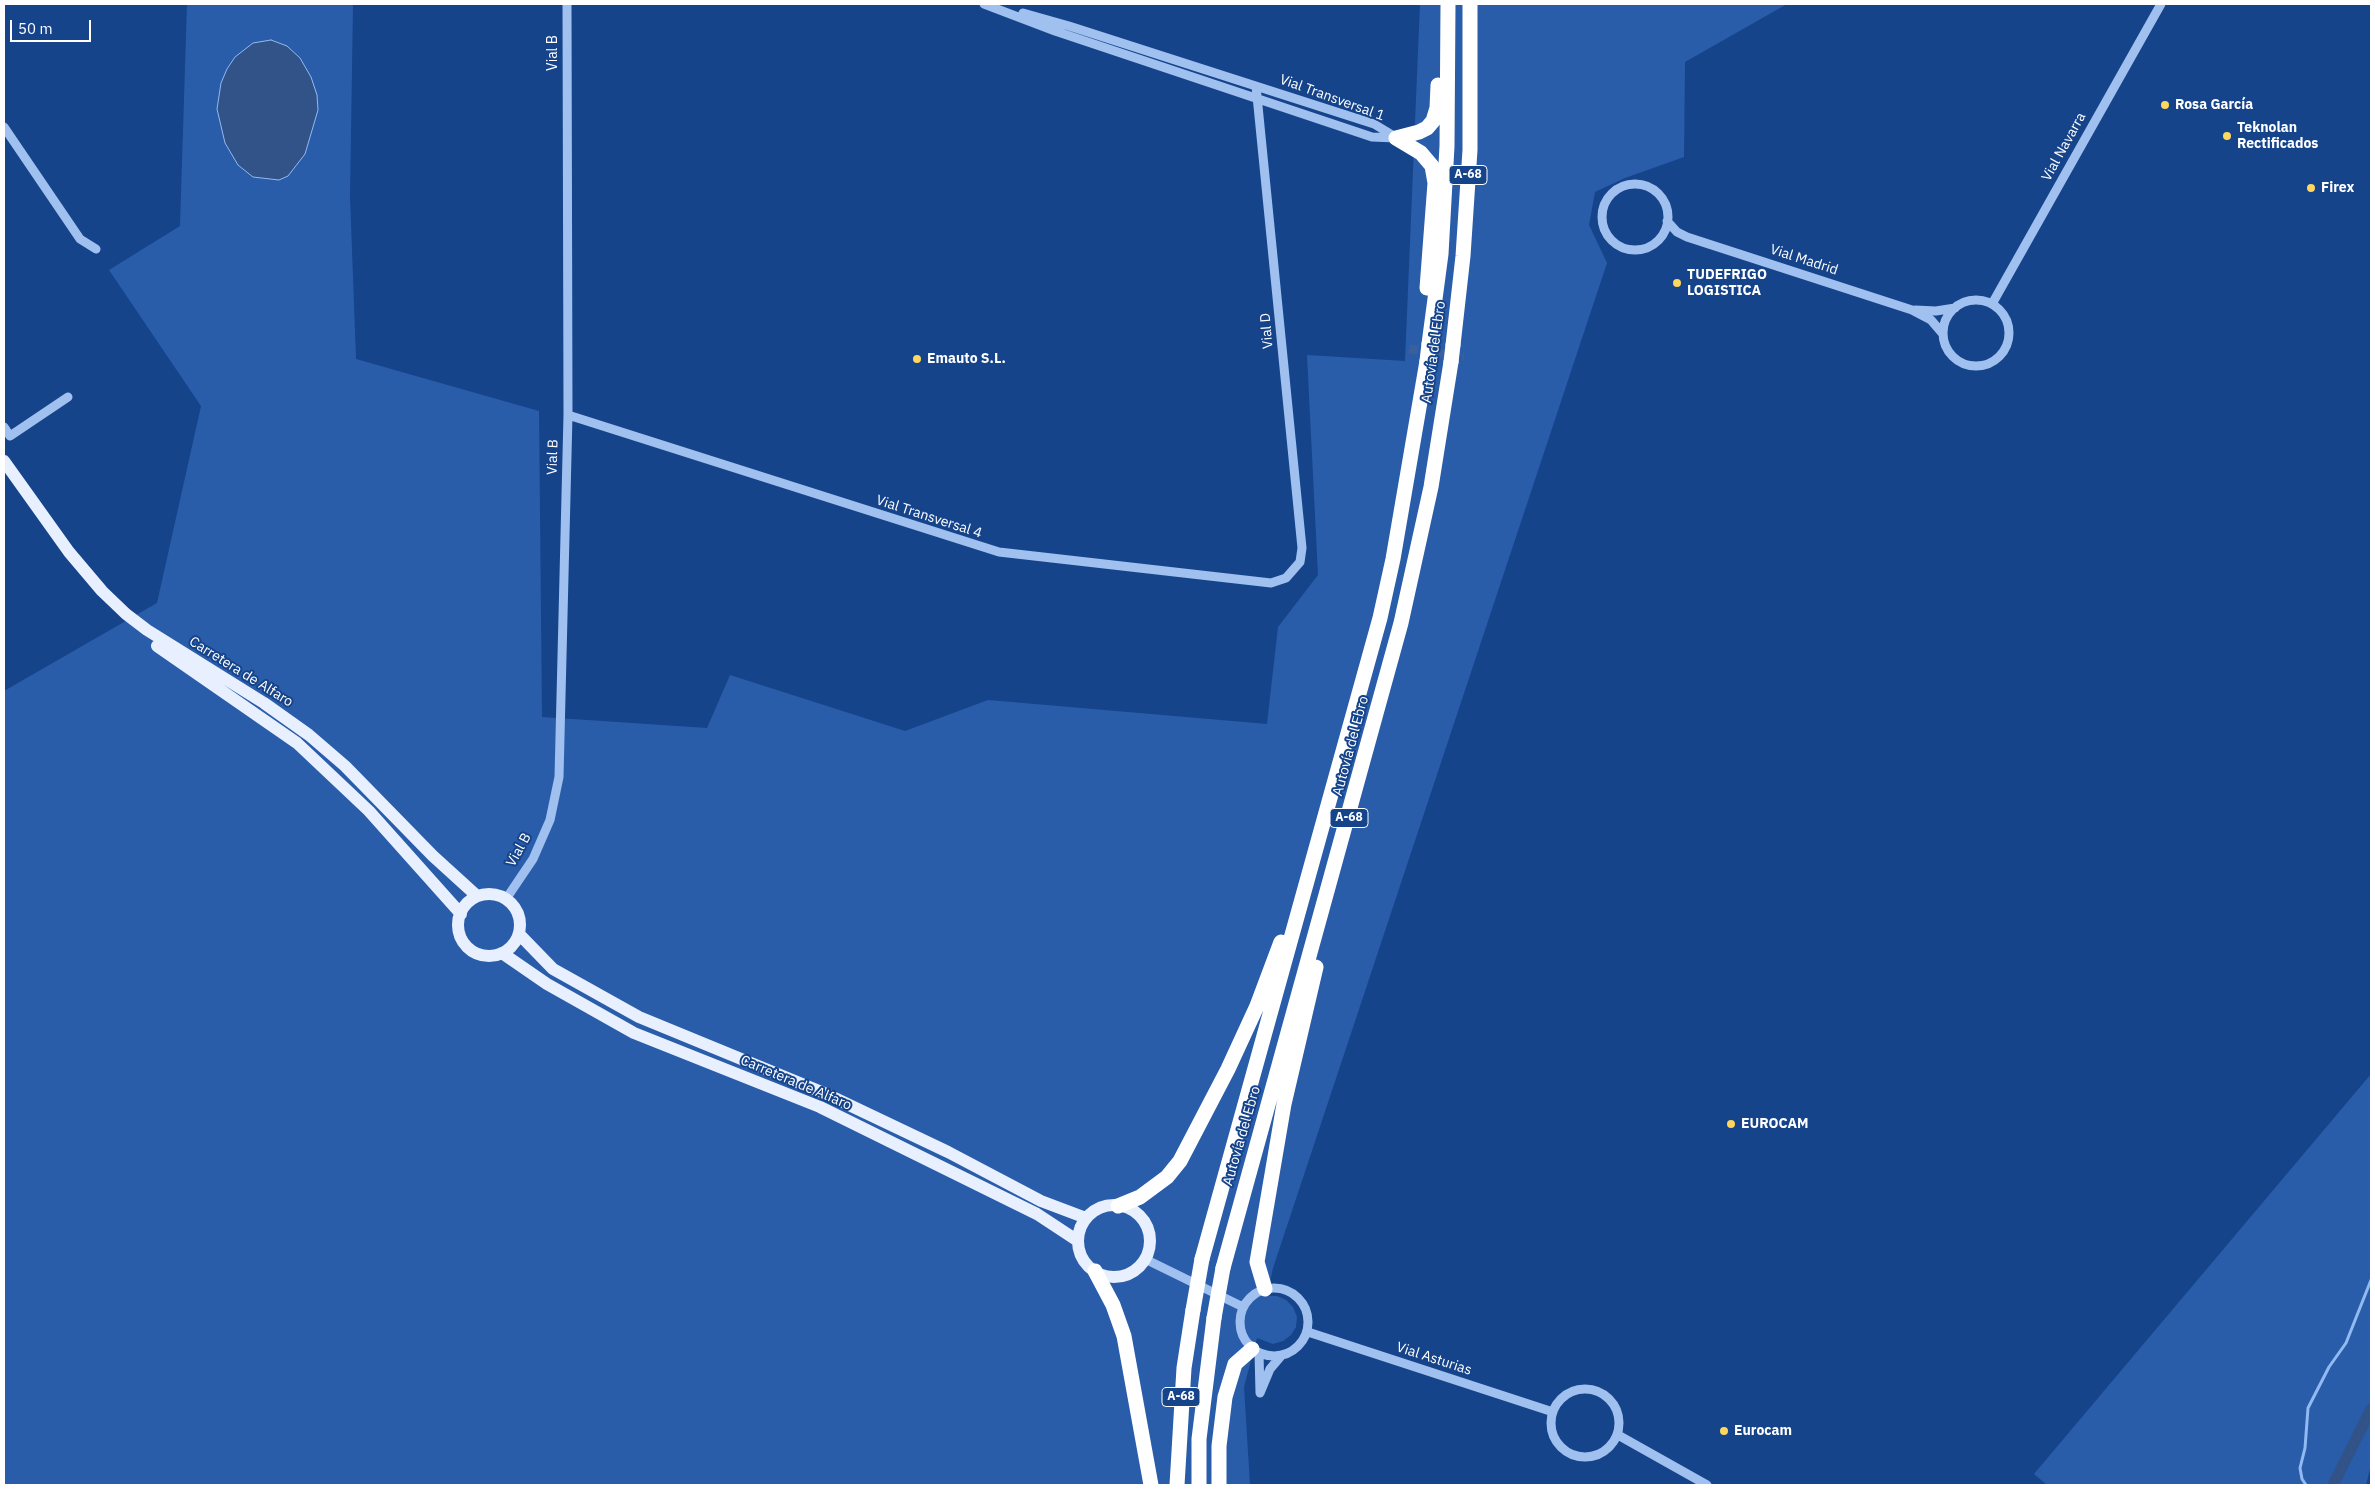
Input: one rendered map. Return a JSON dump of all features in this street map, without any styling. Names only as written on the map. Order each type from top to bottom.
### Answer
[{"type":"highway","points":[[1396,138],[1419,132],[1427,128],[1433,121],[1438,96],[1438,4]]},
{"type":"highway","name":"Autovía del Ebro","points":[[1177,1485],[1184,1368],[1202,1259],[1346,746],[1388,584],[1427,361],[1441,254],[1447,156],[1448,4]]},
{"type":"highway","name":"Autovía del Ebro","points":[[1199,1485],[1200,1439],[1214,1318],[1223,1268],[1401,623],[1430,487],[1451,362],[1463,256],[1470,150],[1470,4]]},
{"type":"highway","points":[[1396,138],[1421,153],[1432,166],[1435,183],[1425,306],[1429,344]]},
{"type":"highway","points":[[1264,1289],[1257,1262],[1263,1225],[1284,1104],[1316,971],[1333,873]]},
{"type":"highway","points":[[1118,1206],[1140,1197],[1167,1178],[1180,1161],[1228,1069],[1257,1006],[1275,961],[1292,906],[1309,877]]},
{"type":"highway","points":[[1095,1271],[1113,1305],[1124,1336],[1151,1485]]},
{"type":"highway","points":[[1219,1485],[1219,1446],[1225,1397],[1235,1364],[1255,1351]]},
{"type":"main road","name":"Carretera de Alfaro","points":[[4,461],[69,552],[102,591],[126,614],[147,630],[264,703],[309,735],[345,766],[433,856],[477,896]]},
{"type":"main road","name":"Carretera de Alfaro","points":[[4,469],[67,559],[97,594],[153,644],[297,743],[369,812],[460,914]]},
{"type":"main road","points":[[492,894],[506,899],[518,914],[521,924],[519,934],[513,946],[502,953],[484,955],[468,947],[459,931],[460,914],[467,903],[477,896],[492,894]]},
{"type":"main road","name":"Carretera de Alfaro","points":[[519,934],[552,969],[639,1017],[824,1093],[948,1152],[1041,1201],[1086,1218]]},
{"type":"main road","name":"Carretera de Alfaro","points":[[502,953],[547,984],[634,1033],[820,1107],[1037,1214],[1078,1241]]},
{"type":"main road","points":[[1106,1206],[1118,1206],[1137,1214],[1144,1221],[1149,1232],[1149,1248],[1145,1259],[1136,1270],[1125,1275],[1106,1276],[1095,1271],[1078,1251],[1080,1229],[1086,1218],[1094,1212],[1106,1206]]},
{"type":"street","name":"Vial B","points":[[506,899],[533,859],[550,820],[559,777],[568,415],[567,4]]},
{"type":"street","name":"Vial Transversal 1","points":[[985,4],[1069,26],[1374,124],[1396,138]]},
{"type":"street","name":"Vial Transversal 1","points":[[985,4],[1055,31],[1258,100],[1372,137],[1396,138]]},
{"type":"street","name":"Vial Navarra","points":[[1992,304],[2161,4]]},
{"type":"street","name":"Vial D","points":[[1256,86],[1302,548],[1300,562],[1292,572]]},
{"type":"street","points":[[4,127],[80,239],[96,249]]},
{"type":"street","points":[[1634,184],[1647,187],[1658,194],[1665,204],[1667,221],[1666,230],[1658,241],[1642,249],[1622,248],[1612,241],[1604,230],[1601,218],[1604,205],[1611,194],[1622,187],[1634,184]]},
{"type":"street","name":"Vial Madrid","points":[[1667,221],[1677,232],[1687,237],[1912,310],[1931,320],[1943,334]]},
{"type":"street","name":"Vial Madrid","points":[[1658,241],[1672,236],[1687,237]]},
{"type":"street","points":[[1981,300],[1992,304],[2002,312],[2008,324],[2006,349],[1997,359],[1986,365],[1973,366],[1962,364],[1950,356],[1943,334],[1944,323],[1955,308],[1970,301],[1981,300]]},
{"type":"street","name":"Vial Madrid","points":[[1912,310],[1936,311],[1955,308]]},
{"type":"street","points":[[4,427],[10,436],[68,397]]},
{"type":"street","name":"Vial Transversal 4","points":[[568,415],[999,552],[1271,583],[1286,578],[1292,572]]},
{"type":"street","points":[[1145,1259],[1243,1307]]},
{"type":"street","points":[[1264,1289],[1287,1290],[1297,1296],[1308,1314],[1308,1332],[1297,1348],[1281,1356],[1270,1369],[1260,1393],[1255,1351],[1241,1331],[1240,1319],[1243,1307],[1254,1294],[1264,1289]]},
{"type":"street","name":"Vial Asturias","points":[[1308,1332],[1553,1412]]},
{"type":"street","points":[[1255,1351],[1270,1356],[1281,1356]]},
{"type":"street","points":[[1583,1389],[1596,1391],[1608,1398],[1616,1408],[1620,1421],[1618,1435],[1611,1446],[1600,1454],[1587,1458],[1574,1456],[1562,1449],[1554,1438],[1551,1425],[1553,1412],[1560,1400],[1570,1392],[1583,1389]]},
{"type":"street","points":[[1618,1435],[1707,1485]]},
{"type":"shaded area","points":[[187,4],[353,4],[350,196],[356,359],[539,411],[542,717],[707,728],[730,675],[905,731],[988,700],[1267,724],[1278,627],[1318,575],[1307,355],[1405,361],[1420,4],[1787,4],[1685,62],[1684,157],[1625,178],[1595,192],[1589,225],[1607,263],[1273,1268],[1267,1296],[1277,1296],[1286,1300],[1293,1307],[1297,1317],[1296,1327],[1291,1335],[1283,1341],[1273,1344],[1257,1338],[1244,1387],[1250,1485],[4,1485],[4,691],[157,603],[201,406],[109,270],[180,226]]},
{"type":"shaded area","points":[[271,40],[287,46],[300,58],[311,77],[317,95],[318,110],[305,154],[288,176],[279,180],[253,177],[238,165],[225,143],[217,109],[221,83],[235,57],[253,43]]},
{"type":"shaded area","points":[[2371,1074],[2371,1465],[2366,1485],[2047,1485],[2034,1474]]},
{"type":"waterway","points":[[2306,1485],[2302,1479],[2300,1468],[2305,1448],[2308,1408],[2329,1367],[2346,1343],[2371,1280]]},
{"type":"waterway","points":[[2333,1485],[2371,1409]]},
{"type":"tunnel","points":[[1409,349],[1464,356]]},
{"type":"place","name":"Rosa García","points":[[2165,105]]},
{"type":"place","name":"Teknolan Rectificados","points":[[2227,136]]},
{"type":"place","name":"Firex","points":[[2311,188]]},
{"type":"place","name":"TUDEFRIGO LOGISTICA","points":[[1677,283]]},
{"type":"place","name":"Emauto S.L.","points":[[917,359]]},
{"type":"place","name":"EUROCAM","points":[[1731,1124]]},
{"type":"place","name":"Eurocam","points":[[1724,1431]]}]
